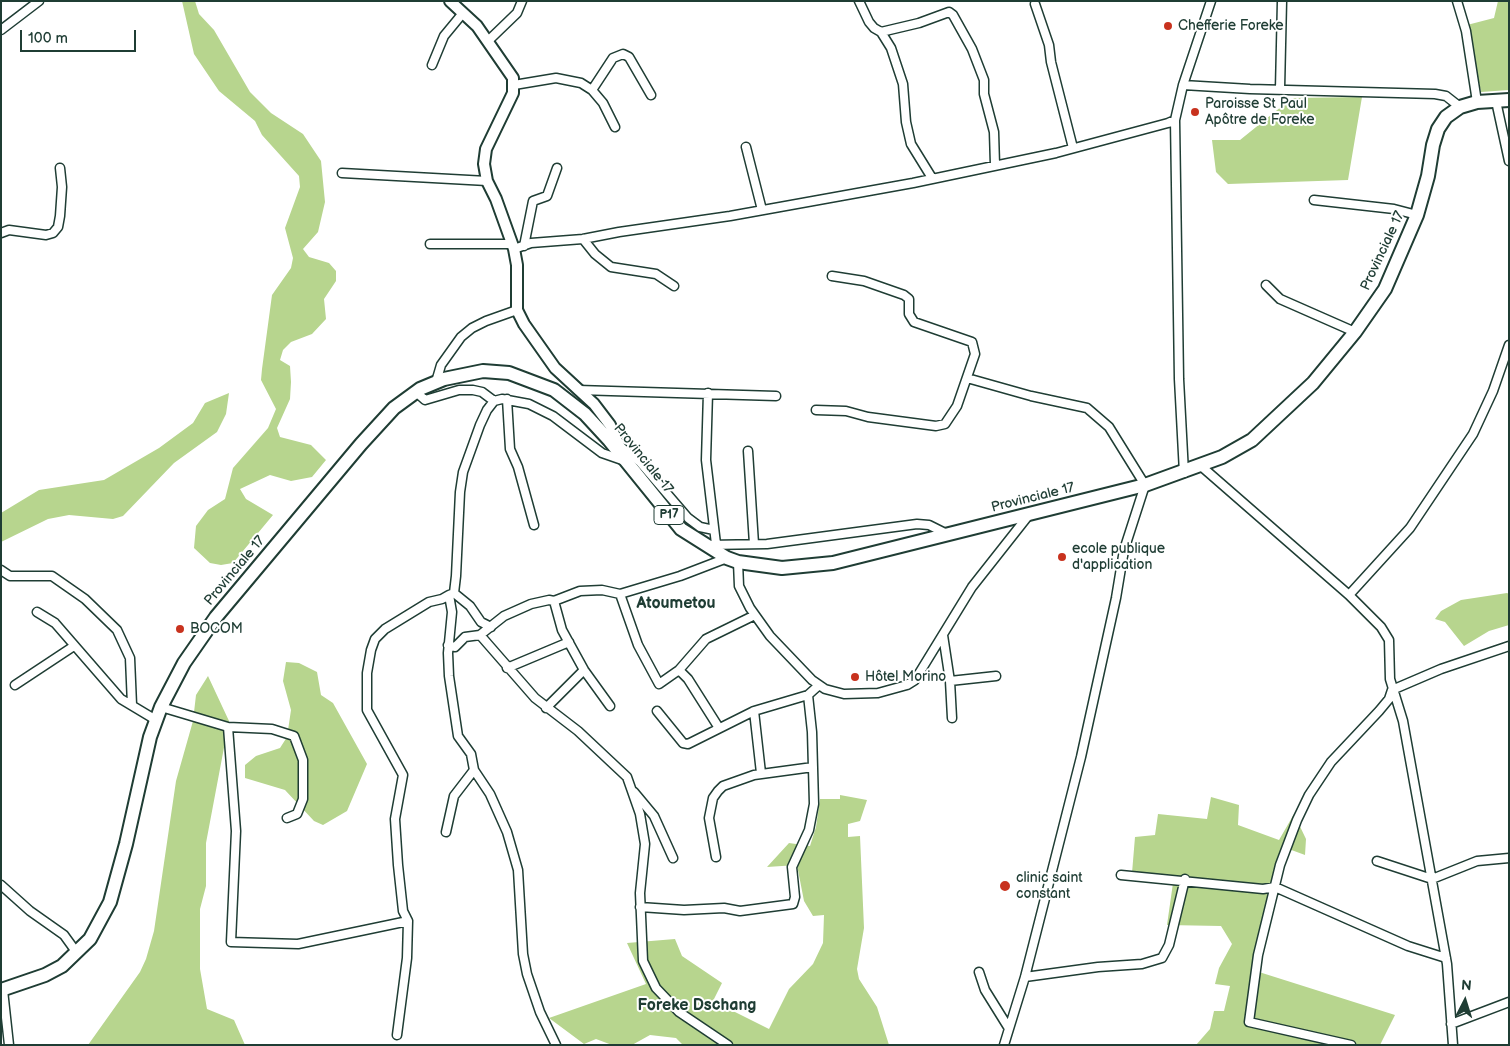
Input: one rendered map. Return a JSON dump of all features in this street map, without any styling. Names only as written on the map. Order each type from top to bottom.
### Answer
[{"type":"main road","name":"Provinciale 17","points":[[2,990],[44,975],[62,966],[90,939],[110,902],[156,720],[184,662],[216,618],[381,422],[404,399],[436,382],[483,371],[509,374],[554,390],[584,414],[624,456],[681,529],[733,560],[782,568],[804,567],[832,562],[1028,516],[1145,485],[1184,473],[1222,458],[1252,440],[1313,383],[1355,332],[1385,289],[1417,215],[1438,129],[1446,117],[1460,107],[1477,102],[1502,100]]},
{"type":"street","points":[[1,30],[38,1]]},
{"type":"street","points":[[450,1],[488,41],[510,71],[514,85],[509,104],[486,149],[484,164],[487,181],[517,246]]},
{"type":"street","points":[[488,41],[517,13],[522,1]]},
{"type":"street","points":[[860,1],[870,22],[874,28],[881,32],[893,54],[903,84],[910,144],[932,178]]},
{"type":"street","points":[[1184,473],[1179,378],[1175,120],[1183,85],[1211,1]]},
{"type":"street","points":[[1280,89],[1282,1]]},
{"type":"street","points":[[1457,1],[1466,31],[1477,102]]},
{"type":"street","points":[[1035,4],[1049,45],[1051,62],[1073,148]]},
{"type":"street","points":[[881,32],[919,23],[949,12],[953,15],[972,49],[984,80],[984,94],[994,132],[995,165]]},
{"type":"street","points":[[432,65],[444,36],[463,13]]},
{"type":"street","points":[[592,90],[613,58],[622,54],[629,57],[651,95]]},
{"type":"street","points":[[514,85],[556,78],[581,84],[592,90],[603,103],[615,127]]},
{"type":"street","points":[[1183,85],[1435,94],[1446,96],[1460,107]]},
{"type":"street","points":[[1502,100],[1509,161]]},
{"type":"street","points":[[430,244],[517,246],[531,243],[583,239],[762,210],[995,165],[1114,138],[1175,120]]},
{"type":"street","points":[[746,147],[762,210]]},
{"type":"street","points":[[1,233],[9,230],[46,235],[53,233],[58,227],[60,216],[62,187],[60,168]]},
{"type":"street","points":[[558,168],[547,196],[533,201],[517,246],[517,310],[524,324],[555,368],[610,424],[624,456]]},
{"type":"street","points":[[342,173],[487,181]]},
{"type":"street","points":[[1314,200],[1394,209],[1417,215]]},
{"type":"street","points":[[583,239],[595,254],[611,267],[656,274],[674,286]]},
{"type":"street","points":[[816,410],[846,411],[868,417],[936,426],[945,424],[951,418],[968,378],[975,354],[972,342],[914,322],[909,314],[909,299],[904,295],[864,281],[832,276]]},
{"type":"street","points":[[1266,285],[1280,299],[1355,332]]},
{"type":"street","points":[[436,382],[441,366],[461,337],[472,328],[486,321],[517,310]]},
{"type":"street","points":[[1349,595],[1410,528],[1473,434],[1493,391],[1509,345]]},
{"type":"street","points":[[968,378],[1031,396],[1087,408],[1110,427],[1145,485],[1124,550],[1116,598],[1085,738],[1025,978],[1008,1027],[1004,1045]]},
{"type":"street","points":[[416,392],[425,400],[459,390],[473,390],[482,392],[494,401]]},
{"type":"street","points":[[578,390],[776,396]]},
{"type":"street","points":[[708,393],[706,460],[714,530],[710,545],[754,544],[917,524],[929,525],[948,534]]},
{"type":"street","points":[[507,399],[510,449],[518,467],[534,525]]},
{"type":"street","points":[[556,1045],[540,1012],[527,974],[523,954],[519,884],[514,854],[503,819],[474,770],[471,754],[458,736],[449,676],[448,645],[463,472],[480,425],[487,410],[494,401],[507,399],[529,404],[552,416],[602,453],[624,456],[639,461],[688,518],[700,527],[714,530]]},
{"type":"street","points":[[748,451],[754,544]]},
{"type":"street","points":[[1201,466],[1349,595],[1381,627],[1389,640],[1392,690],[1403,721],[1446,958],[1453,1045]]},
{"type":"street","points":[[448,645],[455,646],[465,637],[480,635],[504,616],[516,610],[549,600],[554,602],[580,591],[602,590],[620,594],[733,560],[739,586],[755,615],[770,636],[818,686],[844,694],[878,693],[907,685],[920,673],[972,587],[1028,516]]},
{"type":"street","points":[[1,570],[10,576],[52,576],[85,599],[116,630],[130,658],[132,706]]},
{"type":"street","points":[[452,594],[470,606],[481,622],[491,627]]},
{"type":"street","points":[[397,1034],[407,958],[408,921],[403,911],[395,819],[403,775],[367,710],[367,674],[371,650],[376,639],[385,629],[429,602],[452,594]]},
{"type":"street","points":[[620,594],[638,645],[659,684],[679,670],[706,639],[755,615]]},
{"type":"street","points":[[554,602],[562,630],[584,670],[610,706]]},
{"type":"street","points":[[37,612],[55,623],[121,698],[156,720]]},
{"type":"street","points":[[943,634],[950,681],[952,718]]},
{"type":"street","points":[[480,635],[507,668],[546,708],[578,731],[622,770],[633,790],[654,816],[673,858]]},
{"type":"street","points":[[507,668],[569,642]]},
{"type":"street","points":[[15,684],[74,646]]},
{"type":"street","points":[[1350,1045],[1249,1022],[1258,955],[1280,865],[1309,795],[1331,762],[1384,705],[1392,690],[1441,669],[1509,646]]},
{"type":"street","points":[[546,708],[584,670]]},
{"type":"street","points":[[679,670],[688,679],[719,728]]},
{"type":"street","points":[[950,681],[996,676]]},
{"type":"street","points":[[657,711],[683,743],[693,742],[754,711],[808,695],[818,686]]},
{"type":"street","points":[[640,907],[684,910],[724,908],[740,911],[793,904],[795,898],[792,867],[812,818],[813,767],[808,695]]},
{"type":"street","points":[[161,707],[228,727],[272,729],[294,736],[303,760],[303,799],[297,814],[287,818]]},
{"type":"street","points":[[754,711],[761,773]]},
{"type":"street","points":[[228,727],[236,831],[231,942],[298,944],[408,921]]},
{"type":"street","points":[[716,857],[709,818],[713,798],[723,786],[761,773],[813,767]]},
{"type":"street","points":[[446,832],[450,807],[454,796],[474,770]]},
{"type":"street","points":[[633,790],[645,844],[640,907],[643,960],[656,988],[679,1012],[728,1045]]},
{"type":"street","points":[[1377,861],[1432,879],[1477,861],[1509,858]]},
{"type":"street","points":[[1121,874],[1263,889],[1275,887],[1408,946],[1446,958]]},
{"type":"street","points":[[1025,978],[1098,967],[1142,964],[1162,958],[1169,945],[1184,880]]},
{"type":"street","points":[[1,885],[14,898],[64,935],[77,953]]},
{"type":"street","points":[[979,972],[985,990],[1008,1027]]},
{"type":"street","points":[[2,990],[9,1045]]},
{"type":"street","points":[[1451,1024],[1509,1002]]},
{"type":"green space","points":[[182,1],[195,1],[199,14],[214,30],[250,92],[271,113],[303,134],[321,161],[325,202],[318,232],[303,249],[309,257],[329,263],[336,271],[336,281],[324,299],[326,319],[312,334],[291,342],[283,350],[280,360],[290,366],[291,382],[290,399],[277,428],[280,437],[311,445],[326,460],[312,477],[291,481],[270,475],[240,489],[246,499],[273,515],[233,563],[221,565],[210,563],[194,548],[196,526],[208,510],[225,499],[233,468],[268,428],[276,409],[261,380],[262,369],[272,295],[291,268],[293,258],[285,228],[300,187],[299,176],[262,135],[255,121],[219,91],[194,54]]},
{"type":"green space","points":[[1498,1],[1509,1],[1509,90],[1481,92],[1467,25],[1494,18]]},
{"type":"green space","points":[[1362,97],[1348,180],[1228,184],[1216,172],[1212,140],[1240,140],[1292,98]]},
{"type":"green space","points":[[229,393],[226,414],[217,432],[174,463],[123,516],[113,519],[69,515],[48,519],[1,542],[1,513],[39,490],[104,480],[159,448],[193,423],[205,403]]},
{"type":"green space","points":[[1509,594],[1509,625],[1489,631],[1464,646],[1445,622],[1435,619],[1441,611],[1461,600]]},
{"type":"green space","points":[[286,662],[299,663],[317,672],[321,695],[333,703],[367,764],[347,811],[323,825],[314,821],[285,790],[245,778],[245,765],[256,756],[280,748],[287,737],[291,710],[283,681]]},
{"type":"green space","points":[[208,676],[229,721],[206,843],[206,886],[200,909],[200,969],[207,1009],[234,1020],[245,1045],[88,1045],[140,972],[146,959],[154,931],[176,781],[193,721],[196,695]]},
{"type":"green space","points":[[840,795],[867,800],[860,821],[848,824],[848,837],[860,836],[864,928],[857,969],[859,979],[877,1007],[889,1045],[683,1045],[676,1038],[650,1035],[632,1045],[612,1045],[596,1039],[584,1044],[549,1018],[646,984],[627,943],[675,939],[682,956],[722,983],[713,1001],[769,1029],[789,989],[813,964],[823,943],[824,915],[813,916],[804,901],[797,865],[767,867],[789,843],[810,846],[816,827],[820,799],[840,799]]},
{"type":"green space","points":[[1211,797],[1239,805],[1238,825],[1279,840],[1294,814],[1306,839],[1305,855],[1286,848],[1259,972],[1395,1015],[1380,1045],[1196,1045],[1210,1029],[1214,1011],[1224,1011],[1230,986],[1215,984],[1219,968],[1232,944],[1221,926],[1167,925],[1174,876],[1132,873],[1135,837],[1155,835],[1158,814],[1207,819]]},
{"type":"place","name":"Chefferie Foreke","points":[[1168,26]]},
{"type":"place","name":"Paroisse St Paul Apôtre de Foreke","points":[[1195,112]]},
{"type":"place","name":"ecole publique d'application","points":[[1062,557]]},
{"type":"place","name":"BOCOM","points":[[180,629]]},
{"type":"place","name":"Hôtel Morino","points":[[855,677]]},
{"type":"place","name":"clinic saint constant","points":[[1005,886]]},
{"type":"district","name":"Atoumetou","points":[[676,604]]},
{"type":"district","name":"Foreke Dschang","points":[[697,1006]]}]
